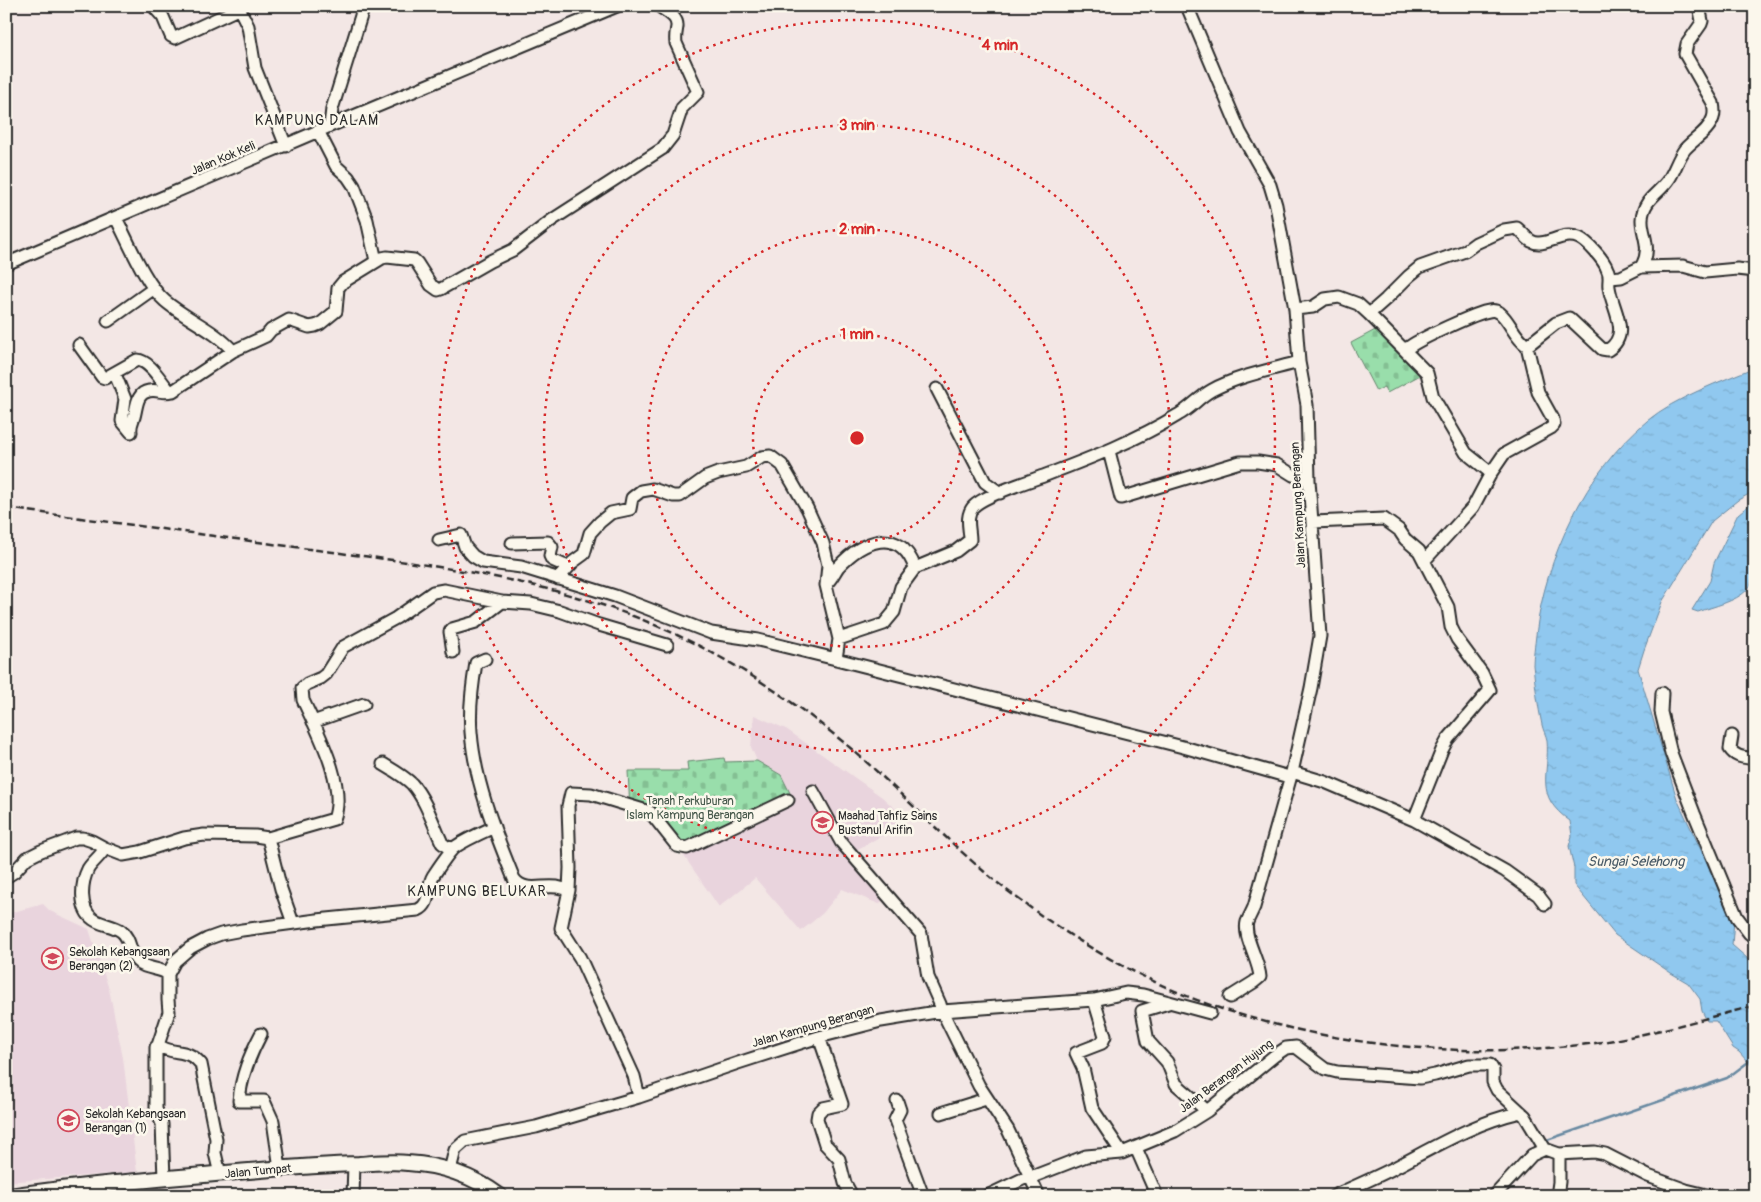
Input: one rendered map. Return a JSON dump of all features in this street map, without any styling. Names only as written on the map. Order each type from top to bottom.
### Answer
[{"type":"main road","name":"Jalan Tumpat","points":[[10,1196],[64,1192],[164,1179],[280,1168],[409,1163],[450,1170],[470,1178],[500,1196]]},
{"type":"street","points":[[153,6],[163,18],[171,36],[175,38],[239,7],[248,26],[255,68],[286,146]]},
{"type":"street","points":[[330,126],[332,109],[364,6]]},
{"type":"street","name":"Jalan Kok Keli","points":[[6,264],[617,6]]},
{"type":"street","points":[[114,374],[125,399],[122,421],[131,432],[130,424],[142,394],[148,391],[164,393],[173,390],[232,351],[266,336],[271,330],[289,320],[309,327],[320,324],[336,311],[338,288],[343,282],[376,261],[387,257],[414,260],[431,286],[438,290],[513,250],[552,220],[665,146],[673,135],[682,108],[698,92],[676,43],[676,21],[674,17],[659,6]]},
{"type":"street","name":"Jalan Kampung Berangan","points":[[1187,6],[1240,132],[1270,185],[1281,230],[1294,309],[1299,362],[1307,405],[1309,480],[1320,636],[1311,688],[1290,775],[1254,907],[1247,922],[1246,930],[1259,967],[1260,977],[1230,996]]},
{"type":"street","points":[[1610,278],[1621,278],[1641,267],[1646,260],[1648,251],[1641,218],[1643,210],[1669,179],[1684,151],[1706,130],[1713,119],[1713,103],[1685,54],[1687,44],[1702,24],[1699,6]]},
{"type":"street","points":[[318,131],[336,166],[348,176],[354,186],[367,220],[376,261]]},
{"type":"street","points":[[116,218],[153,289],[165,301],[221,340],[232,351]]},
{"type":"street","points":[[1369,314],[1414,271],[1465,251],[1476,243],[1504,230],[1517,228],[1532,241],[1540,243],[1568,235],[1580,238],[1594,250],[1607,268],[1610,278],[1609,287],[1621,331],[1618,340],[1608,350],[1602,349],[1569,318],[1556,323],[1527,346]]},
{"type":"street","points":[[1641,267],[1683,266],[1705,272],[1738,269],[1755,271]]},
{"type":"street","points":[[108,321],[153,289]]},
{"type":"street","points":[[1294,309],[1313,307],[1325,299],[1339,298],[1358,304],[1427,373],[1434,397],[1466,453],[1492,473]]},
{"type":"street","points":[[1402,348],[1408,348],[1474,316],[1492,310],[1499,312],[1512,331],[1527,346],[1538,392],[1554,424],[1551,428],[1504,454],[1474,508],[1424,561]]},
{"type":"street","points":[[78,345],[102,377],[105,378],[114,374],[140,360],[146,363],[168,389],[173,390]]},
{"type":"street","points":[[839,639],[884,624],[894,612],[901,587],[915,568],[956,551],[965,545],[970,540],[968,520],[975,506],[1000,493],[1108,451],[1177,416],[1211,391],[1228,383],[1299,362]]},
{"type":"street","points":[[937,389],[985,482],[1000,493]]},
{"type":"street","points":[[1108,451],[1121,498],[1240,462],[1277,465],[1293,475],[1309,480]]},
{"type":"street","points":[[558,579],[568,567],[584,554],[590,533],[600,522],[611,513],[630,509],[632,498],[640,492],[653,489],[673,496],[680,496],[705,478],[736,468],[746,467],[762,457],[770,456],[782,465],[821,536],[828,565],[826,585],[839,639],[836,659]]},
{"type":"street","points":[[1312,522],[1384,519],[1399,530],[1405,539],[1419,551],[1448,607],[1451,627],[1457,639],[1482,673],[1490,690],[1448,739],[1414,820]]},
{"type":"street","points":[[439,540],[461,534],[465,548],[482,562],[521,568],[615,596],[711,633],[758,640],[1290,775],[1325,782],[1414,820],[1505,871],[1538,895],[1545,904]]},
{"type":"street","points":[[826,585],[836,570],[850,557],[868,544],[877,541],[890,540],[897,543],[910,555],[915,568]]},
{"type":"street","points":[[512,543],[548,542],[552,547],[550,556],[552,560],[568,567]]},
{"type":"street","points":[[6,877],[14,872],[27,858],[76,838],[83,838],[123,854],[184,838],[204,835],[268,838],[334,819],[337,812],[336,785],[333,772],[303,700],[302,688],[326,674],[343,647],[396,618],[433,592],[444,590],[502,602],[531,604],[560,611],[599,625],[667,645]]},
{"type":"street","points":[[453,652],[450,632],[452,629],[476,622],[502,602]]},
{"type":"street","points":[[485,659],[476,663],[471,703],[471,733],[478,777],[494,827],[517,884],[528,888],[557,887],[569,890]]},
{"type":"street","points":[[1662,693],[1662,712],[1671,753],[1677,770],[1737,917],[1755,938]]},
{"type":"street","points":[[313,722],[364,704]]},
{"type":"street","points":[[1732,736],[1730,747],[1734,754],[1755,759]]},
{"type":"street","points":[[383,764],[400,774],[412,785],[423,801],[442,843],[447,847],[453,848]]},
{"type":"street","points":[[812,791],[842,842],[922,934],[928,977],[942,1012],[986,1099],[1008,1130],[1039,1196]]},
{"type":"street","points":[[639,1097],[634,1076],[580,958],[561,928],[569,890],[568,806],[571,793],[591,794],[650,812],[677,846],[687,848],[788,800]]},
{"type":"street","points":[[220,1174],[214,1154],[216,1139],[201,1064],[195,1056],[164,1049],[158,1045],[169,1012],[168,974],[175,961],[190,948],[221,934],[293,923],[423,908],[427,903],[432,877],[453,848],[494,827]]},
{"type":"street","points":[[268,838],[281,889],[293,923]]},
{"type":"street","points":[[105,848],[100,857],[88,869],[82,901],[84,908],[93,920],[122,931],[126,936],[135,959],[141,965],[164,971],[168,974]]},
{"type":"street","name":"Jalan Kampung Berangan","points":[[450,1170],[455,1150],[465,1141],[536,1128],[639,1097],[819,1037],[881,1021],[942,1012],[1094,1000],[1126,993],[1135,993],[1210,1013]]},
{"type":"street","points":[[1094,1000],[1105,1036],[1102,1043],[1076,1052],[1083,1068],[1092,1108],[1122,1153]]},
{"type":"street","points":[[1168,1002],[1142,1012],[1148,1041],[1167,1062],[1176,1084],[1207,1111]]},
{"type":"street","points":[[261,1034],[247,1063],[239,1101],[264,1101],[273,1121],[280,1168]]},
{"type":"street","points":[[819,1037],[842,1104],[823,1108],[818,1113],[817,1119],[826,1144],[839,1159],[845,1182],[852,1196]]},
{"type":"street","points":[[156,1047],[156,1109],[162,1124],[164,1179]]},
{"type":"street","name":"Jalan Berangan Hujung","points":[[986,1196],[1030,1176],[1037,1176],[1086,1156],[1122,1153],[1175,1131],[1207,1111],[1274,1056],[1286,1048],[1296,1047],[1325,1069],[1337,1072],[1420,1078],[1469,1065],[1490,1065],[1493,1070],[1493,1082],[1497,1090],[1525,1116],[1542,1145]]},
{"type":"street","points":[[941,1113],[986,1099]]},
{"type":"street","points":[[897,1101],[900,1110],[895,1120],[923,1196]]},
{"type":"street","points":[[1334,1196],[1389,1170],[1456,1134],[1506,1115],[1520,1112]]},
{"type":"street","points":[[1494,1196],[1542,1145],[1559,1154],[1595,1152],[1605,1154],[1648,1176],[1686,1190],[1711,1196]]},
{"type":"street","points":[[1136,1148],[1157,1196]]},
{"type":"street","points":[[1557,1196],[1559,1154]]},
{"type":"street","points":[[353,1196],[354,1164]]},
{"type":"shaded area","name":"Maahad Tahfiz Sains Bustanul Arifin","points":[[754,715],[786,729],[882,797],[903,816],[892,830],[849,854],[885,898],[879,904],[842,889],[823,913],[801,931],[755,878],[719,907],[682,853],[792,802],[781,775],[757,761],[751,747]]},
{"type":"shaded area","name":"Sekolah Kebangsaan Berangan (1)","points":[[43,904],[50,911],[89,929],[109,989],[123,1058],[137,1172],[6,1182],[6,914]]},
{"type":"green space","points":[[1379,328],[1424,373],[1387,393],[1384,387],[1376,391],[1351,343]]},
{"type":"green space","name":"Tanah Perkuburan Islam Kampung Berangan","points":[[724,758],[725,762],[757,761],[781,775],[790,793],[792,802],[680,854],[677,853],[649,815],[630,810],[628,771],[688,771],[687,762]]},
{"type":"water","name":"Sungai Selehong","points":[[1755,367],[1755,497],[1751,493],[1738,500],[1712,521],[1662,602],[1638,669],[1677,799],[1734,920],[1732,945],[1747,958],[1755,971],[1755,1070],[1733,1048],[1716,1021],[1707,1021],[1702,1011],[1700,999],[1688,983],[1615,935],[1574,885],[1574,868],[1569,846],[1572,836],[1570,821],[1551,802],[1547,793],[1547,740],[1542,727],[1533,665],[1541,606],[1559,547],[1587,490],[1605,465],[1625,441],[1659,412],[1699,391]]},
{"type":"water","points":[[1755,500],[1755,562],[1751,584],[1747,590],[1730,601],[1698,612],[1692,610],[1710,581],[1714,563],[1738,514]]},
{"type":"waterway","points":[[1544,1141],[1727,1078],[1755,1057]]},
{"type":"waterway","points":[[1530,1151],[1539,1144]]},
{"type":"railway","points":[[6,508],[409,562],[501,578],[590,601],[634,616],[715,654],[770,687],[805,712],[868,763],[976,865],[1050,922],[1105,956],[1162,985],[1222,1009],[1266,1022],[1311,1033],[1357,1041],[1449,1050],[1495,1050],[1542,1048],[1609,1041],[1755,1006]]},
{"type":"place","name":"Maahad Tahfiz Sains Bustanul Arifin","points":[[822,823]]},
{"type":"place","name":"Sekolah Kebangsaan Berangan (2)","points":[[53,959]]},
{"type":"place","name":"Sekolah Kebangsaan Berangan (1)","points":[[69,1121]]},
{"type":"district","name":"KAMPUNG DALAM","points":[[317,120]]},
{"type":"district","name":"KAMPUNG BELUKAR","points":[[477,891]]}]
